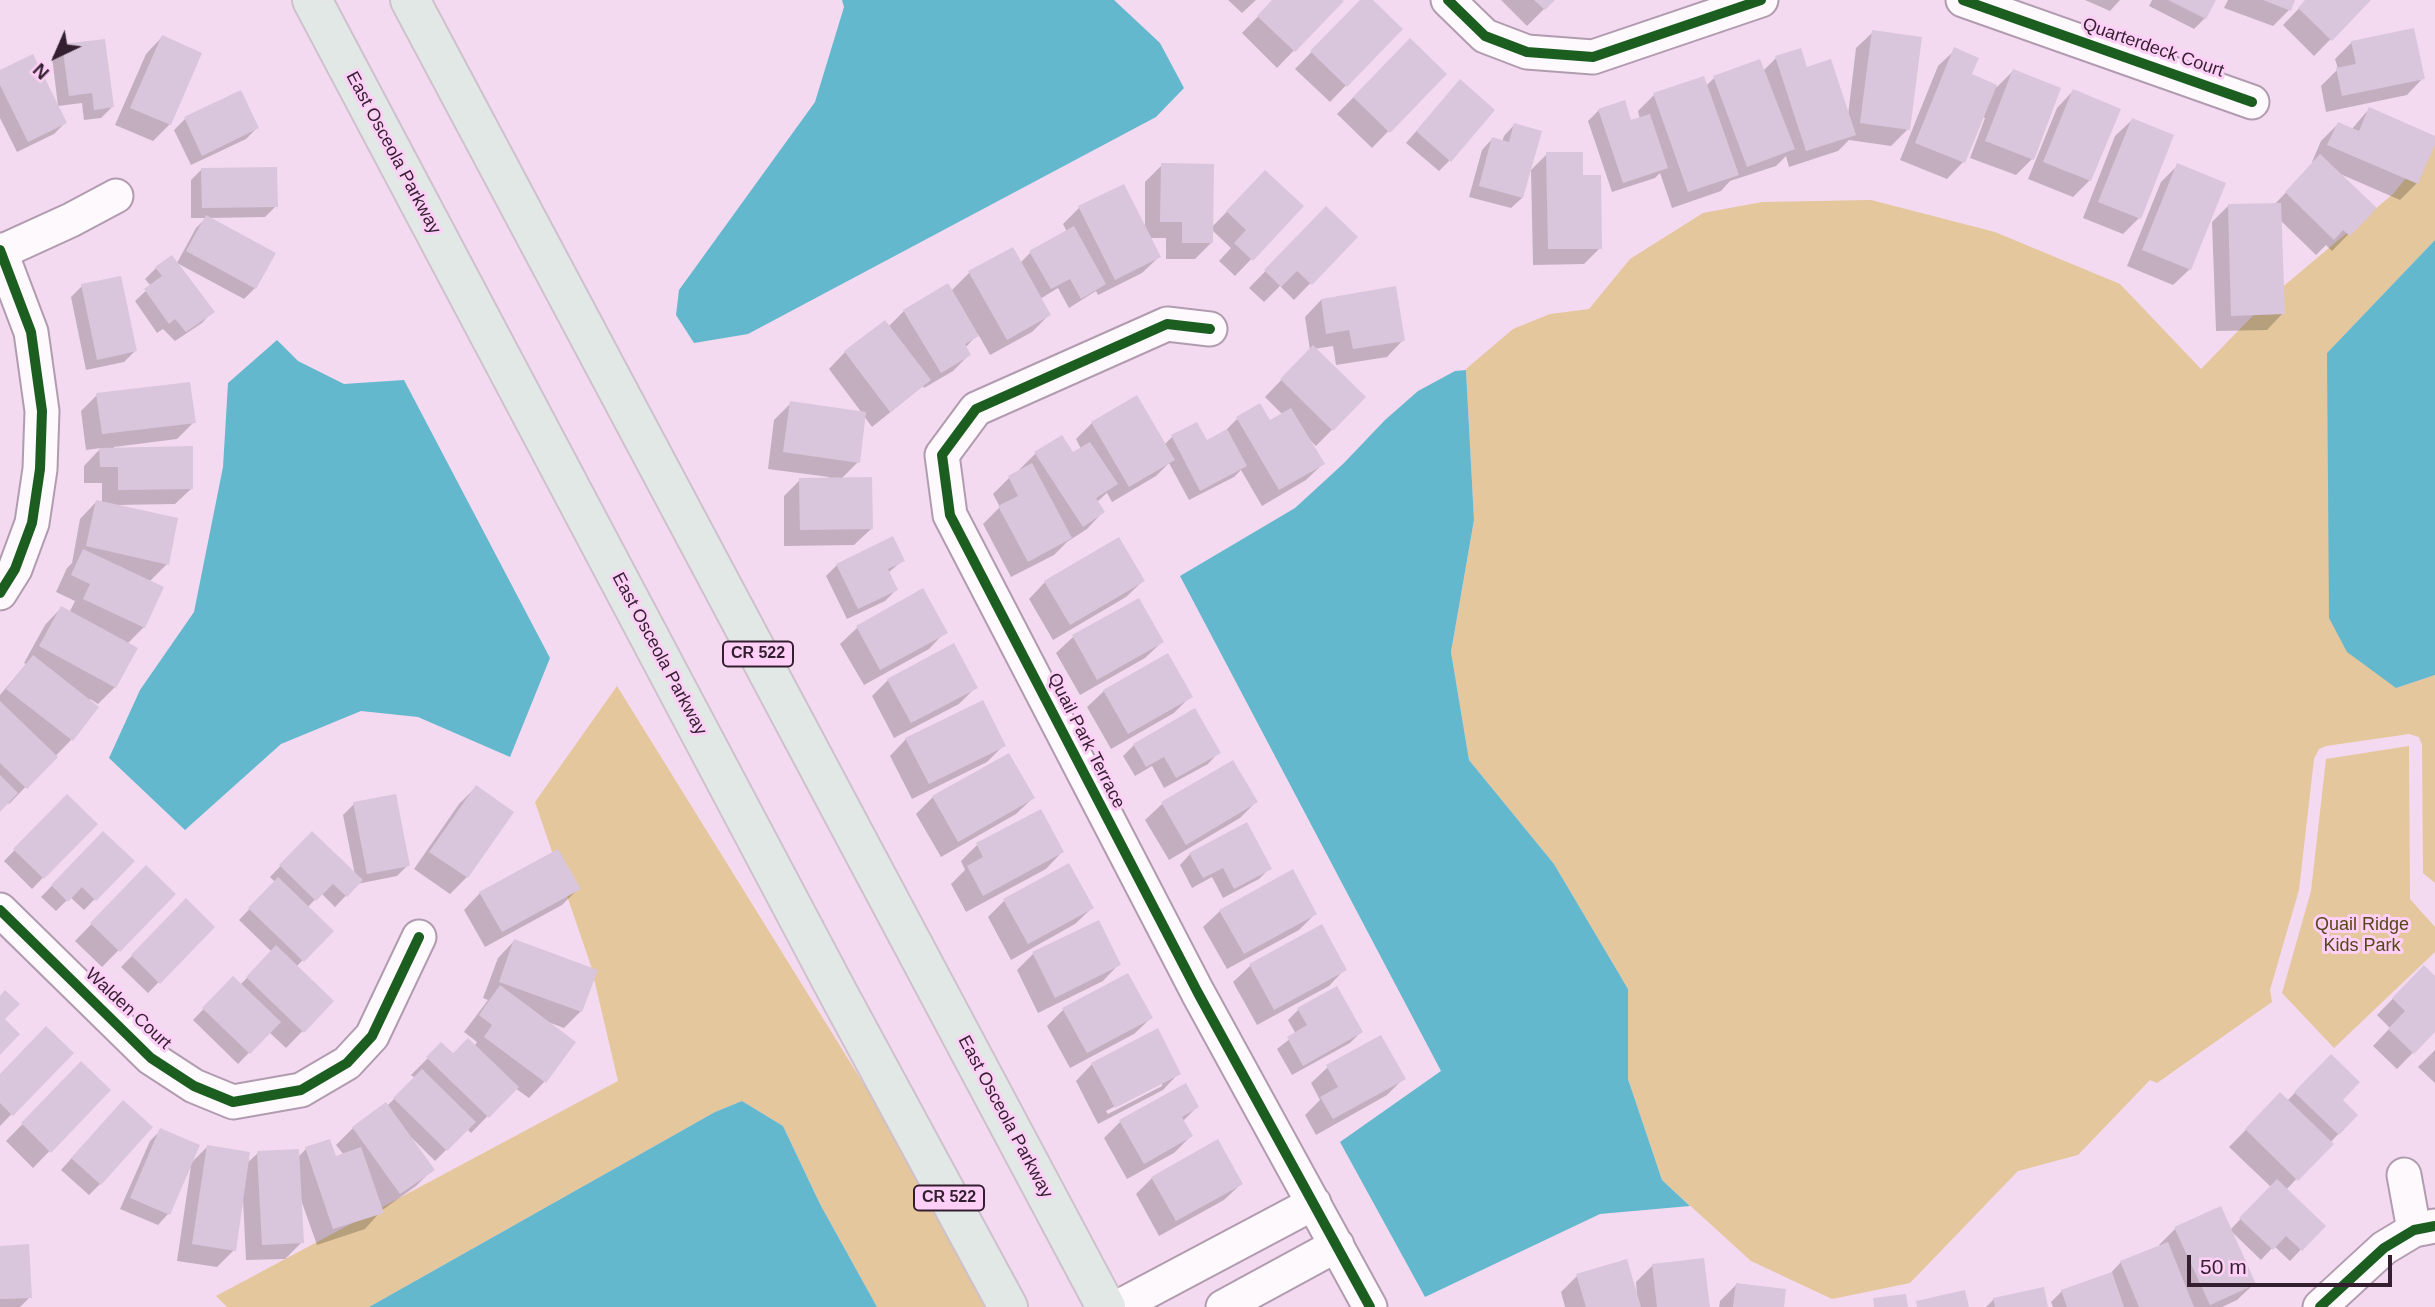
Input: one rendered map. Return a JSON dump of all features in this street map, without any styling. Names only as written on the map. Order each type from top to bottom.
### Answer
[{"type":"main road","name":"East Osceola Parkway","points":[[312,0],[838,993],[1008,1307]]},
{"type":"main road","name":"East Osceola Parkway","points":[[410,0],[1106,1307]]},
{"type":"street","points":[[1448,0],[1485,36],[1527,52],[1592,57],[1761,0]]},
{"type":"street","name":"Quarterdeck Court","points":[[1963,0],[2252,102]]},
{"type":"street","points":[[0,593],[15,569],[32,523],[40,469],[42,411],[32,332],[0,251],[71,220],[116,196]]},
{"type":"street","name":"Quail Park Terrace","points":[[1210,330],[1167,324],[976,409],[942,455],[950,514],[1198,993],[1370,1307]]},
{"type":"street","name":"Walden Court","points":[[0,910],[150,1058],[194,1086],[233,1102],[301,1090],[347,1063],[372,1036],[419,937]]},
{"type":"street","points":[[2320,1307],[2384,1248],[2425,1228],[2404,1175]]},
{"type":"street","points":[[1118,1307],[1314,1203]]},
{"type":"street","points":[[1223,1307],[1337,1245]]},
{"type":"green space","points":[[2435,142],[2435,240],[2327,353],[2396,688],[2435,675],[2435,883],[2423,873],[2422,745],[2419,737],[2409,734],[2319,749],[2314,759],[2299,890],[2270,990],[2272,1002],[2157,1083],[2150,1080],[2078,1155],[2018,1171],[1910,1283],[1832,1299],[1751,1261],[1662,1180],[1628,1079],[1628,989],[1554,864],[1469,760],[1451,652],[1474,520],[1466,369],[1513,329],[1550,314],[1589,309],[1630,259],[1703,213],[1762,202],[1871,200],[1995,232],[2120,284],[2201,369],[2273,295],[2393,194]]},
{"type":"green space","points":[[617,686],[912,1162],[991,1307],[877,1307],[820,1204],[783,1126],[742,1101],[715,1112],[369,1307],[227,1307],[216,1296],[618,1081],[591,966],[535,802]]},
{"type":"green space","name":"Quail Ridge Kids Park","points":[[2409,746],[2410,899],[2435,927],[2435,952],[2334,1048],[2282,993],[2311,891],[2326,759]]},
{"type":"water","points":[[842,0],[1114,0],[1160,43],[1184,88],[1156,117],[748,334],[694,343],[676,315],[679,290],[815,102],[844,7]]},
{"type":"water","points":[[2435,240],[2435,675],[2396,688],[2347,652],[2329,618],[2327,353]]},
{"type":"water","points":[[277,340],[298,361],[344,384],[404,380],[550,658],[510,757],[418,717],[361,711],[281,744],[185,830],[109,758],[140,690],[194,612],[223,467],[228,383]]},
{"type":"water","points":[[1466,370],[1474,520],[1451,652],[1469,760],[1554,864],[1628,989],[1628,1079],[1662,1180],[1690,1206],[1600,1214],[1425,1297],[1340,1142],[1441,1071],[1180,576],[1295,508],[1418,391],[1455,371]]},
{"type":"water","points":[[742,1101],[783,1126],[820,1204],[877,1307],[369,1307],[715,1112]]},
{"type":"building","points":[[1272,0],[1344,1],[1295,52],[1257,16]]},
{"type":"building","points":[[1360,0],[1373,0],[1403,29],[1347,87],[1310,51]]},
{"type":"building","points":[[1534,0],[1555,0],[1545,10]]},
{"type":"building","points":[[2168,0],[2216,0],[2206,19]]},
{"type":"building","points":[[2263,0],[2295,0],[2291,11]]},
{"type":"building","points":[[2305,0],[2371,0],[2332,41],[2298,8]]},
{"type":"building","points":[[2414,28],[2425,79],[2342,96],[2336,68],[2356,64],[2351,41]]},
{"type":"building","points":[[1872,30],[1922,37],[1910,130],[1860,123]]},
{"type":"building","points":[[162,35],[202,53],[171,125],[130,108]]},
{"type":"building","points":[[1410,38],[1447,74],[1390,133],[1353,97]]},
{"type":"building","points":[[105,39],[114,107],[94,110],[92,93],[69,96],[62,44]]},
{"type":"building","points":[[1954,47],[1979,58],[1972,74],[1997,85],[1965,163],[1915,143]]},
{"type":"building","points":[[1801,48],[1807,67],[1831,59],[1856,135],[1806,151],[1775,56]]},
{"type":"building","points":[[33,54],[67,123],[28,142],[0,85],[0,70]]},
{"type":"building","points":[[1760,59],[1795,149],[1747,167],[1713,76]]},
{"type":"building","points":[[2013,69],[2061,88],[2034,160],[1985,141]]},
{"type":"building","points":[[1704,76],[1739,175],[1688,192],[1653,93]]},
{"type":"building","points":[[1460,79],[1495,110],[1451,162],[1416,131]]},
{"type":"building","points":[[2073,89],[2121,109],[2091,181],[2043,162]]},
{"type":"building","points":[[241,90],[259,128],[202,156],[184,117]]},
{"type":"building","points":[[1625,100],[1631,120],[1650,114],[1668,168],[1623,183],[1598,109]]},
{"type":"building","points":[[2369,107],[2435,136],[2435,144],[2418,184],[2327,145],[2338,122],[2359,131]]},
{"type":"building","points":[[2132,118],[2174,135],[2141,219],[2098,202]]},
{"type":"building","points":[[1514,123],[1542,131],[1523,198],[1479,186],[1492,137],[1509,142]]},
{"type":"building","points":[[1546,152],[1583,152],[1583,175],[1601,175],[1602,249],[1548,249]]},
{"type":"building","points":[[2320,154],[2377,208],[2350,236],[2343,230],[2334,240],[2285,192]]},
{"type":"building","points":[[1161,163],[1214,164],[1213,243],[1182,243],[1182,222],[1160,222]]},
{"type":"building","points":[[2177,163],[2226,183],[2191,270],[2142,250]]},
{"type":"building","points":[[277,167],[278,207],[202,208],[201,168]]},
{"type":"building","points":[[1265,170],[1304,206],[1253,261],[1234,243],[1246,230],[1226,211]]},
{"type":"building","points":[[1124,184],[1161,257],[1115,280],[1078,206]]},
{"type":"building","points":[[2281,203],[2285,314],[2231,316],[2228,204]]},
{"type":"building","points":[[1326,206],[1358,237],[1312,285],[1297,271],[1281,287],[1264,270]]},
{"type":"building","points":[[206,215],[276,253],[256,289],[186,251]]},
{"type":"building","points":[[1074,226],[1106,284],[1081,299],[1070,279],[1051,289],[1029,251]]},
{"type":"building","points":[[1013,247],[1051,315],[1007,340],[968,271]]},
{"type":"building","points":[[172,255],[215,312],[186,332],[175,319],[169,324],[144,289],[162,276],[155,267]]},
{"type":"building","points":[[121,276],[137,351],[97,360],[81,284]]},
{"type":"building","points":[[948,283],[979,336],[965,344],[971,355],[941,373],[903,310]]},
{"type":"building","points":[[1396,286],[1405,341],[1353,349],[1349,330],[1326,334],[1321,299]]},
{"type":"building","points":[[885,320],[931,380],[890,412],[844,351]]},
{"type":"building","points":[[1313,345],[1366,397],[1333,431],[1280,379]]},
{"type":"building","points":[[190,382],[196,423],[102,434],[96,393]]},
{"type":"building","points":[[1137,395],[1175,460],[1129,487],[1091,422]]},
{"type":"building","points":[[790,401],[866,412],[860,463],[783,452]]},
{"type":"building","points":[[1260,403],[1270,420],[1291,408],[1325,464],[1279,490],[1236,417]]},
{"type":"building","points":[[1197,422],[1207,440],[1227,429],[1247,466],[1200,491],[1171,435]]},
{"type":"building","points":[[1062,435],[1073,452],[1090,442],[1118,484],[1096,498],[1105,512],[1083,527],[1034,452]]},
{"type":"building","points":[[193,446],[193,489],[118,490],[118,467],[100,467],[99,448]]},
{"type":"building","points":[[1032,463],[1072,538],[1028,562],[998,506],[1018,496],[1008,476]]},
{"type":"building","points":[[872,477],[873,529],[800,530],[799,478]]},
{"type":"building","points":[[96,500],[178,518],[169,565],[86,546]]},
{"type":"building","points":[[893,536],[905,561],[888,569],[898,590],[858,609],[836,564]]},
{"type":"building","points":[[1119,537],[1145,581],[1070,625],[1044,581]]},
{"type":"building","points":[[83,549],[164,587],[145,628],[83,599],[90,584],[71,575]]},
{"type":"building","points":[[923,588],[948,633],[880,670],[856,626]]},
{"type":"building","points":[[1139,598],[1164,642],[1097,680],[1072,635]]},
{"type":"building","points":[[61,606],[138,648],[116,688],[39,646]]},
{"type":"building","points":[[954,643],[978,688],[911,723],[887,679]]},
{"type":"building","points":[[1168,653],[1193,697],[1128,734],[1103,690]]},
{"type":"building","points":[[33,655],[99,707],[73,741],[6,689]]},
{"type":"building","points":[[983,700],[1006,746],[929,784],[905,738]]},
{"type":"building","points":[[0,701],[58,757],[27,789],[0,763]]},
{"type":"building","points":[[1195,708],[1221,753],[1176,778],[1164,757],[1146,767],[1133,744]]},
{"type":"building","points":[[1009,753],[1035,798],[958,842],[932,796]]},
{"type":"building","points":[[1233,760],[1258,802],[1186,845],[1161,802]]},
{"type":"building","points":[[0,775],[18,793],[0,812]]},
{"type":"building","points":[[476,785],[514,812],[468,878],[429,852]]},
{"type":"building","points":[[67,794],[98,824],[44,879],[13,849]]},
{"type":"building","points":[[396,794],[410,866],[367,874],[353,802]]},
{"type":"building","points":[[1041,809],[1064,852],[983,896],[967,866],[983,857],[976,843]]},
{"type":"building","points":[[1247,822],[1272,869],[1234,889],[1223,868],[1203,878],[1189,853]]},
{"type":"building","points":[[103,831],[135,861],[96,901],[82,887],[68,902],[51,885]]},
{"type":"building","points":[[312,831],[363,880],[347,897],[333,884],[316,901],[279,865]]},
{"type":"building","points":[[558,849],[581,889],[502,932],[479,892]]},
{"type":"building","points":[[1069,863],[1094,908],[1028,944],[1003,899]]},
{"type":"building","points":[[146,865],[176,894],[120,952],[90,923]]},
{"type":"building","points":[[1293,869],[1317,914],[1244,954],[1219,910]]},
{"type":"building","points":[[278,877],[334,931],[304,962],[248,908]]},
{"type":"building","points":[[186,898],[215,927],[160,984],[131,955]]},
{"type":"building","points":[[1099,920],[1121,965],[1055,998],[1032,952]]},
{"type":"building","points":[[1322,924],[1347,970],[1274,1010],[1249,964]]},
{"type":"building","points":[[514,939],[598,970],[582,1012],[499,982]]},
{"type":"building","points":[[276,945],[334,1001],[304,1033],[246,977]]},
{"type":"building","points":[[2424,965],[2435,976],[2435,1032],[2414,1054],[2388,1029],[2405,1011],[2392,998]]},
{"type":"building","points":[[1128,973],[1153,1018],[1087,1053],[1062,1008]]},
{"type":"building","points":[[233,976],[281,1022],[250,1054],[202,1008]]},
{"type":"building","points":[[500,985],[576,1042],[546,1083],[484,1037],[492,1025],[479,1015]]},
{"type":"building","points":[[1337,986],[1363,1032],[1303,1066],[1287,1037],[1307,1025],[1297,1008]]},
{"type":"building","points":[[5,990],[20,1004],[5,1019],[20,1034],[0,1055],[0,996]]},
{"type":"building","points":[[46,1026],[74,1053],[13,1116],[0,1103],[0,1074]]},
{"type":"building","points":[[1158,1028],[1181,1074],[1115,1108],[1091,1063]]},
{"type":"building","points":[[1381,1035],[1406,1079],[1333,1119],[1320,1097],[1338,1087],[1326,1065]]},
{"type":"building","points":[[468,1038],[519,1087],[489,1118],[426,1057],[441,1042],[453,1053]]},
{"type":"building","points":[[2331,1054],[2360,1082],[2343,1100],[2358,1115],[2339,1135],[2294,1092]]},
{"type":"building","points":[[81,1061],[111,1090],[51,1153],[21,1123]]},
{"type":"building","points":[[422,1069],[476,1122],[447,1151],[393,1098]]},
{"type":"building","points":[[1186,1083],[1199,1107],[1182,1117],[1193,1136],[1144,1164],[1119,1120]]},
{"type":"building","points":[[2280,1092],[2334,1144],[2298,1181],[2245,1129]]},
{"type":"building","points":[[123,1100],[153,1127],[101,1185],[71,1158]]},
{"type":"building","points":[[386,1102],[435,1170],[400,1194],[352,1127]]},
{"type":"building","points":[[160,1128],[200,1145],[170,1215],[130,1198]]},
{"type":"building","points":[[330,1139],[336,1156],[361,1147],[384,1213],[333,1229],[305,1147]]},
{"type":"building","points":[[1218,1139],[1243,1184],[1176,1221],[1151,1177]]},
{"type":"building","points":[[207,1145],[250,1152],[236,1251],[192,1244]]},
{"type":"building","points":[[299,1149],[304,1243],[262,1245],[257,1151]]},
{"type":"building","points":[[2277,1179],[2326,1226],[2302,1251],[2286,1236],[2273,1250],[2239,1218]]},
{"type":"building","points":[[2221,1206],[2256,1284],[2210,1305],[2174,1227]]},
{"type":"building","points":[[2168,1242],[2194,1307],[2139,1307],[2120,1261]]},
{"type":"building","points":[[29,1244],[32,1298],[0,1299],[0,1246]]},
{"type":"building","points":[[1704,1258],[1710,1307],[1657,1307],[1652,1264]]},
{"type":"building","points":[[1627,1259],[1641,1307],[1586,1307],[1576,1274]]},
{"type":"building","points":[[2112,1272],[2124,1307],[2067,1307],[2061,1290]]},
{"type":"building","points":[[1736,1283],[1786,1289],[1784,1307],[1733,1307]]},
{"type":"building","points":[[2044,1287],[2048,1307],[1995,1307],[1993,1298]]},
{"type":"building","points":[[1965,1290],[1969,1307],[1917,1307],[1916,1301]]},
{"type":"building","points":[[1906,1294],[1908,1307],[1874,1307],[1873,1298]]},
{"type":"cycle path","points":[[1448,0],[1485,36],[1527,52],[1593,57],[1761,0]]},
{"type":"cycle path","points":[[1963,0],[2252,102]]},
{"type":"cycle path","points":[[0,250],[31,332],[42,411],[40,469],[32,523],[15,569],[0,593]]},
{"type":"cycle path","points":[[1210,329],[1167,324],[976,409],[942,455],[950,515],[1198,993],[1370,1307]]},
{"type":"cycle path","points":[[0,910],[151,1058],[194,1086],[233,1102],[301,1090],[347,1063],[372,1036],[419,937]]},
{"type":"cycle path","points":[[2320,1307],[2384,1248],[2414,1230],[2435,1226]]}]
